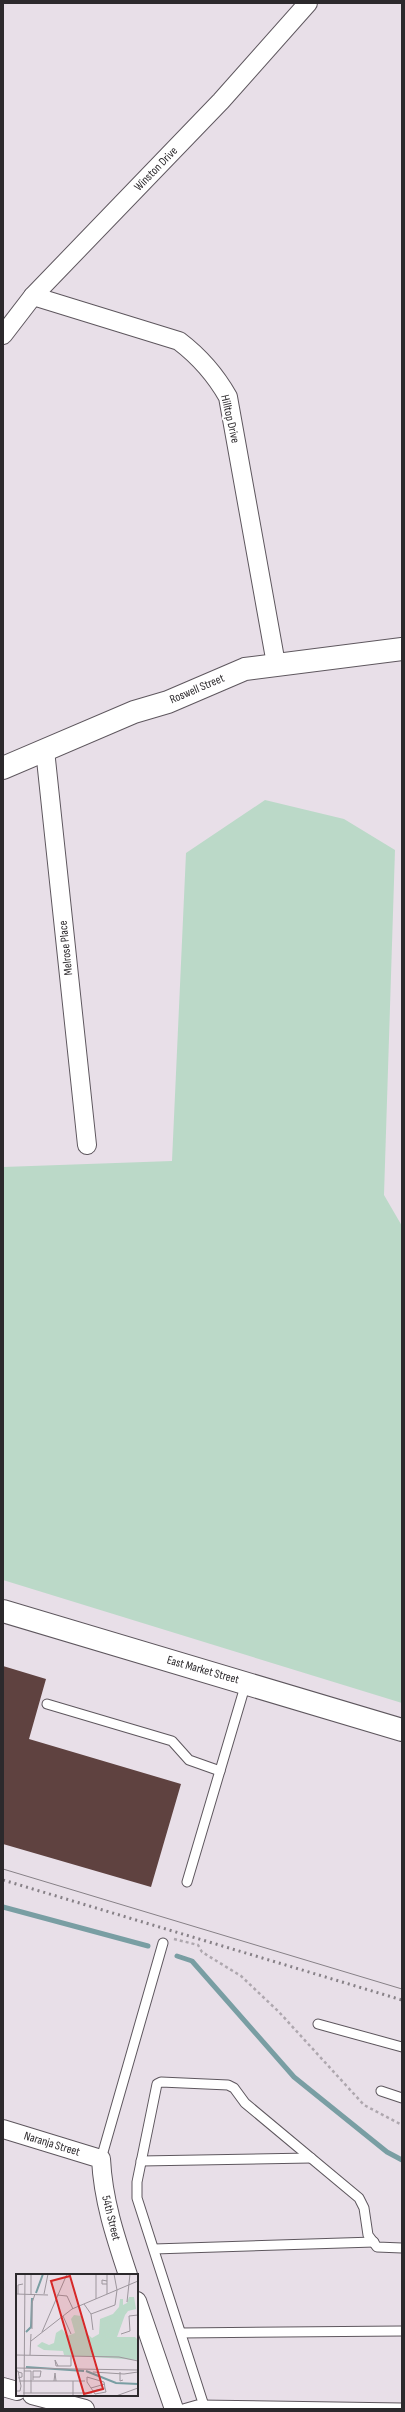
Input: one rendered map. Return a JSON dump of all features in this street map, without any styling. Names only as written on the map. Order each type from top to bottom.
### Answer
[{"type":"street","name":"Winston Drive","points":[[3,335],[33,296],[221,102],[308,3]]},
{"type":"street","name":"Hilltop Drive","points":[[33,296],[179,341],[199,357],[220,383],[228,397],[276,664]]},
{"type":"street","name":"Roswell Street","points":[[3,768],[245,669],[402,649]]},
{"type":"street","name":"Melrose Place","points":[[44,750],[87,1145]]},
{"type":"street","name":"East Market Street","points":[[3,1611],[402,1730]]},
{"type":"street","name":"Naranja Street","points":[[3,2129],[101,2158]]},
{"type":"street","name":"54th Street","points":[[101,2158],[102,2183],[110,2222],[128,2274]]},
{"type":"street","points":[[138,2304],[174,2409]]},
{"type":"street","points":[[3,2387],[16,2391]]},
{"type":"street","points":[[36,2396],[85,2409]]},
{"type":"lane","points":[[187,1882],[246,1683]]},
{"type":"lane","points":[[47,1704],[172,1741],[189,1760],[220,1771]]},
{"type":"lane","points":[[101,2158],[163,1943]]},
{"type":"lane","points":[[318,2024],[402,2046]]},
{"type":"lane","points":[[205,2407],[137,2198],[137,2182],[157,2084],[161,2082],[228,2085],[234,2088],[245,2103],[359,2198],[364,2208],[368,2235],[377,2248],[402,2248]]},
{"type":"lane","points":[[381,2091],[402,2098]]},
{"type":"lane","points":[[141,2161],[311,2158]]},
{"type":"lane","points":[[154,2249],[374,2242]]},
{"type":"lane","points":[[181,2333],[402,2331]]},
{"type":"lane","points":[[183,2409],[205,2407],[402,2408]]},
{"type":"path","points":[[176,1938],[198,1945],[202,1952],[241,1976],[279,2012],[364,2105],[402,2125]]},
{"type":"green space","points":[[265,800],[344,819],[395,850],[384,1195],[402,1226],[402,1703],[3,1580],[3,1167],[172,1161],[186,853]]},
{"type":"building","points":[[3,1666],[46,1679],[29,1739],[181,1784],[151,1887],[3,1844]]},
{"type":"waterway","points":[[3,1907],[148,1946]]},
{"type":"waterway","points":[[177,1956],[192,1961],[294,2077],[387,2152],[402,2160]]},
{"type":"tram line","points":[[3,1869],[402,1989]]},
{"type":"railway","points":[[3,1880],[402,2000]]}]
